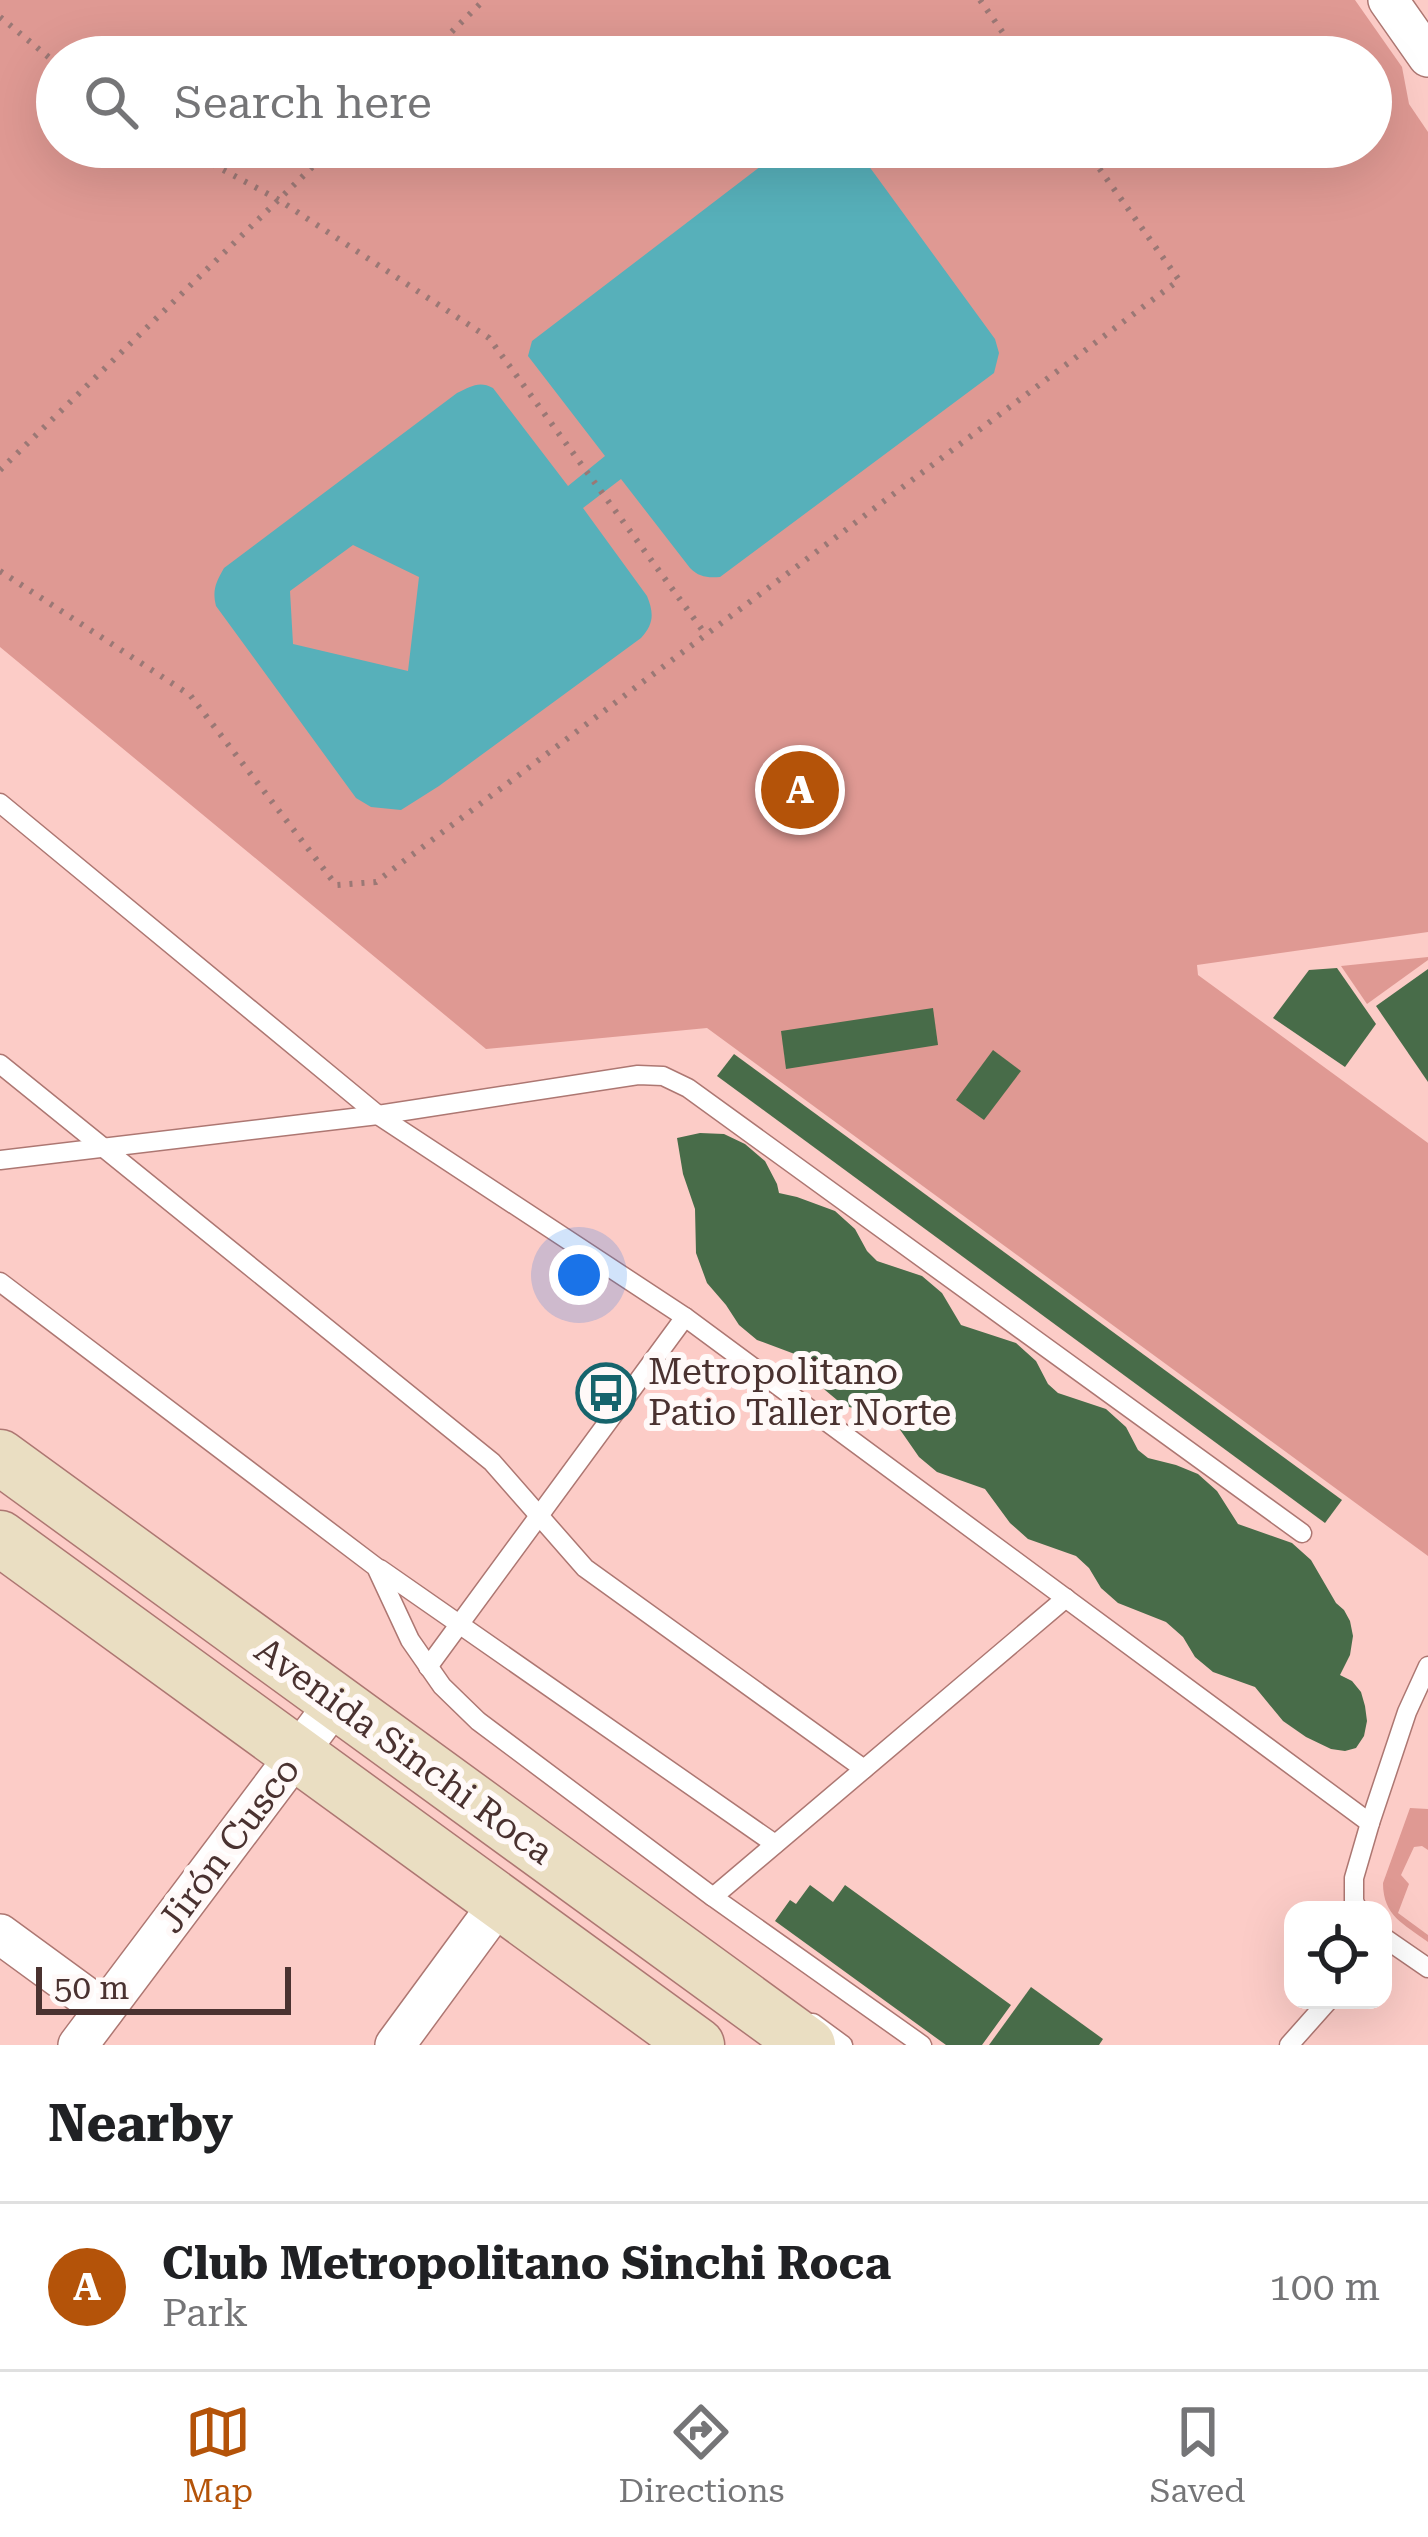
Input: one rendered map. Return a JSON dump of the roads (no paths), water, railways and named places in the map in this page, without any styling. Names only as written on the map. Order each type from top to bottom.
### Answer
[{"type":"main road","name":"Avenida Sinchi Roca","points":[[0,1457],[336,1702],[806,2031]]},
{"type":"main road","name":"Avenida Sinchi Roca","points":[[0,1538],[698,2045]]},
{"type":"street","points":[[1388,0],[1428,57]]},
{"type":"street","name":"Jirón Cusco","points":[[78,2045],[336,1702]]},
{"type":"street","points":[[395,2045],[500,1902]]},
{"type":"street","points":[[0,1934],[104,2010]]},
{"type":"lane","points":[[0,803],[378,1115],[685,1317],[1370,1823]]},
{"type":"lane","points":[[0,1064],[492,1462],[586,1568],[864,1769]]},
{"type":"lane","points":[[0,1160],[378,1115],[638,1075],[663,1076],[688,1088],[1302,1533]]},
{"type":"lane","points":[[0,1282],[376,1567],[776,1844]]},
{"type":"lane","points":[[428,1666],[685,1317]]},
{"type":"lane","points":[[376,1567],[410,1640],[442,1686],[478,1721],[713,1897],[922,2045]]},
{"type":"lane","points":[[713,1897],[1066,1598]]},
{"type":"lane","points":[[1354,1901],[1354,1878],[1370,1823],[1407,1712],[1428,1666]]},
{"type":"lane","points":[[1392,1943],[1428,1968]]},
{"type":"lane","points":[[1289,2045],[1321,2009]]},
{"type":"lane","points":[[806,2031],[843,2045]]},
{"type":"water","points":[[759,168],[870,168],[995,339],[999,353],[994,373],[720,577],[704,576],[690,568],[621,479],[583,508],[647,596],[652,618],[645,633],[439,786],[401,810],[371,807],[356,798],[216,606],[217,582],[224,568],[457,393],[475,385],[493,388],[568,486],[605,456],[528,356],[532,341]],"holes":[[[353,545],[419,577],[408,671],[293,644],[290,591]]]},
{"type":"place","name":"Club Metropolitano Sinchi Roca","points":[[800,790]]},
{"type":"place","name":"Metropolitano Patio Taller Norte","points":[[606,1393]]}]
